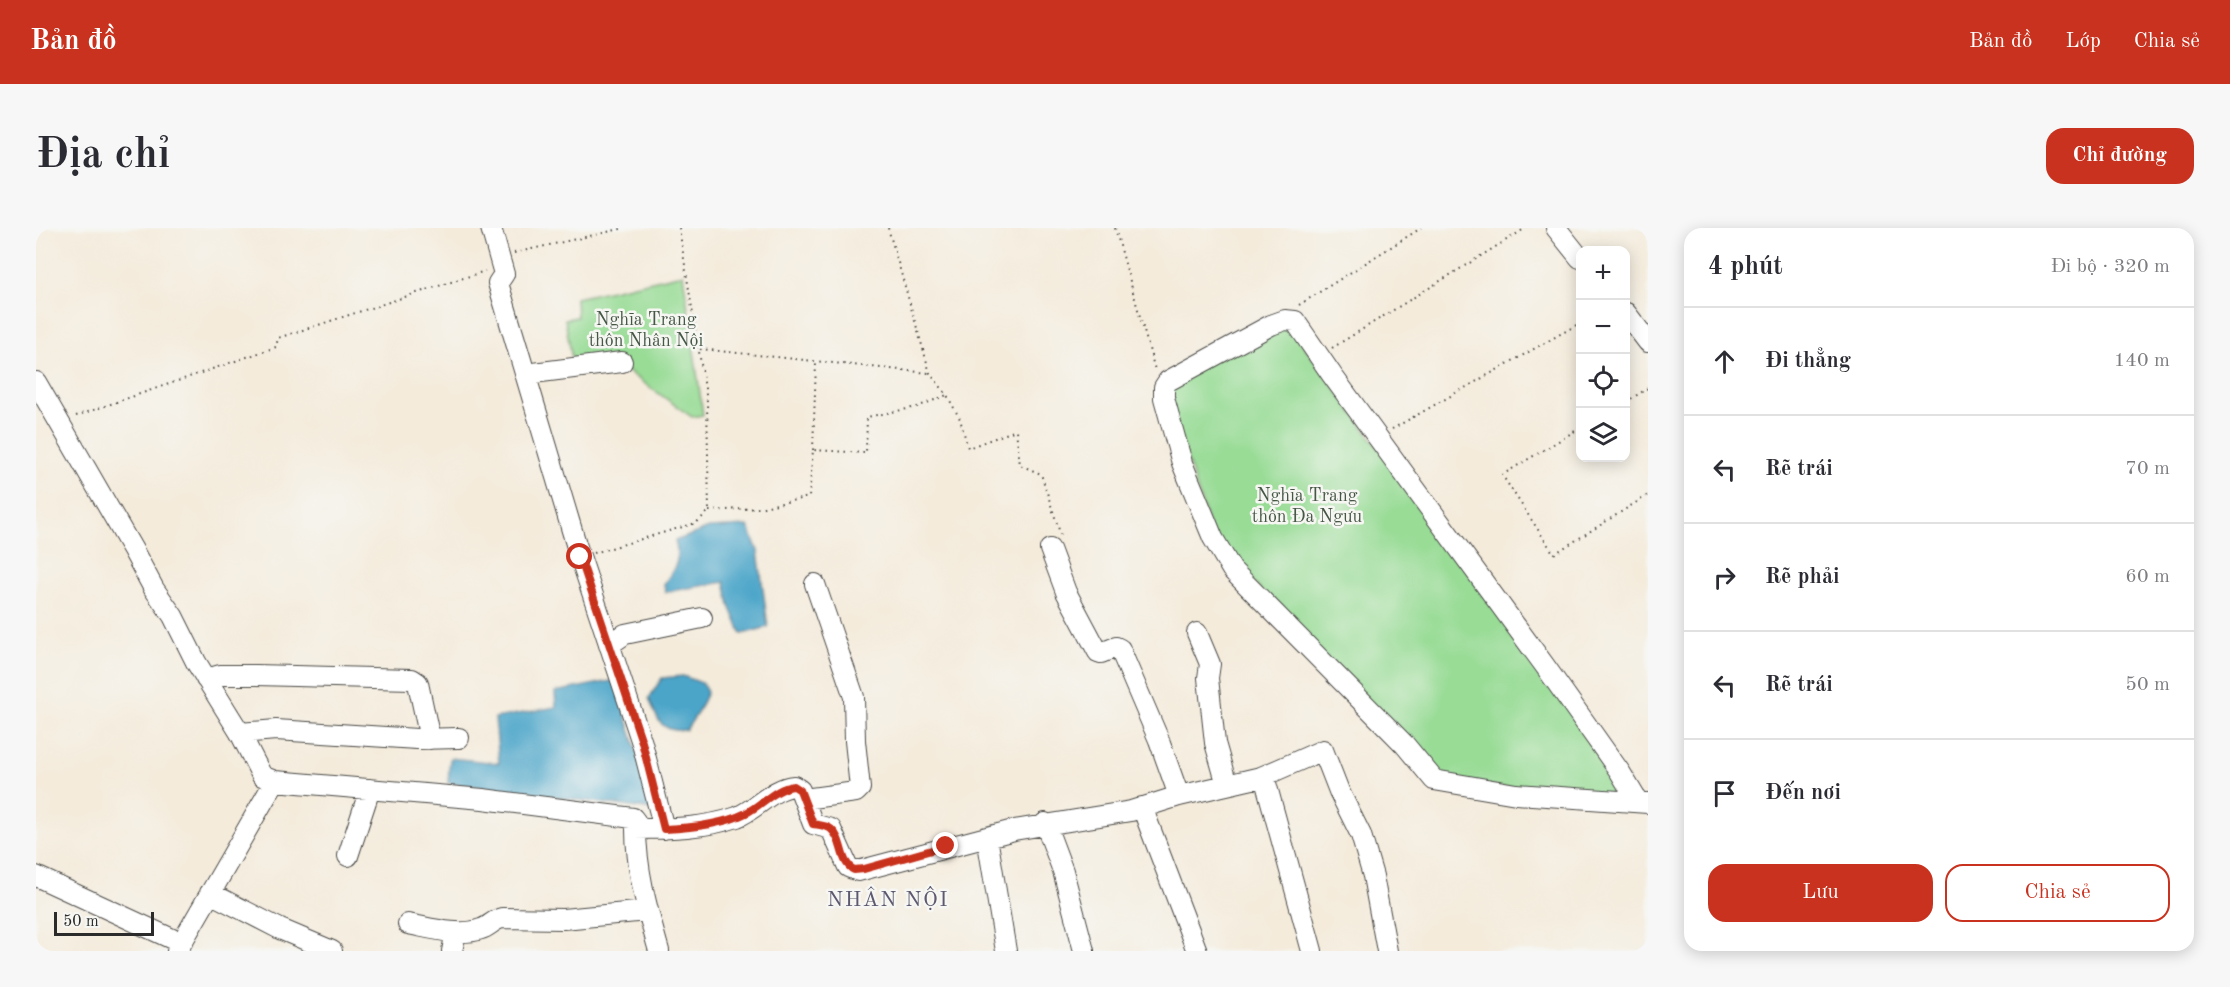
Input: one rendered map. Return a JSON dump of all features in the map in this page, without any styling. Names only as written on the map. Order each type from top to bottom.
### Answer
[{"type":"street","points":[[491,228],[504,276],[498,283],[580,557],[642,742],[664,829]]},
{"type":"street","points":[[1556,228],[1576,252]]},
{"type":"street","points":[[1630,318],[1648,342]]},
{"type":"street","points":[[1285,320],[1295,321],[1643,802],[1515,794],[1434,780],[1405,746],[1232,570],[1213,538],[1182,463],[1164,398],[1164,387],[1168,381],[1271,325],[1285,320]]},
{"type":"street","points":[[525,374],[622,362]]},
{"type":"street","points":[[36,382],[134,550],[154,589],[173,616],[206,679],[240,733],[260,774],[265,779],[483,799],[631,817],[636,822],[636,850],[647,910],[659,951]]},
{"type":"street","points":[[1057,547],[1068,598],[1098,651],[1101,653],[1116,647],[1120,650],[1159,740],[1179,796]]},
{"type":"street","points":[[804,799],[856,792],[860,788],[855,741],[854,697],[815,584]]},
{"type":"street","points":[[609,645],[625,634],[702,618]]},
{"type":"street","points":[[1197,633],[1210,664],[1208,678],[1215,743],[1227,785]]},
{"type":"street","points":[[206,679],[238,675],[412,679],[418,683],[430,739]]},
{"type":"street","points":[[240,733],[276,730],[430,739],[459,738]]},
{"type":"street","points":[[636,829],[664,829],[738,817],[776,792],[790,786],[799,788],[813,824],[825,826],[833,831],[846,864],[854,870],[864,869],[934,849],[1045,823],[1142,807],[1264,776],[1323,750],[1339,791],[1361,836],[1373,876],[1387,951]]},
{"type":"street","points":[[1264,776],[1312,951]]},
{"type":"street","points":[[36,876],[179,947],[275,781]]},
{"type":"street","points":[[348,856],[370,789]]},
{"type":"street","points":[[1142,807],[1197,951]]},
{"type":"street","points":[[1045,823],[1063,871],[1084,951]]},
{"type":"street","points":[[987,837],[1006,951]]},
{"type":"street","points":[[210,893],[280,929],[332,951]]},
{"type":"street","points":[[408,924],[454,942],[502,918],[563,919],[647,910]]},
{"type":"path","points":[[58,422],[276,347],[278,338],[501,261],[625,228]]},
{"type":"path","points":[[679,228],[707,402],[709,511]]},
{"type":"path","points":[[888,228],[930,373],[960,419],[968,447],[1016,430],[1020,465],[1041,474],[1057,547]]},
{"type":"path","points":[[1115,228],[1159,384],[1164,387]]},
{"type":"path","points":[[1291,310],[1420,228]]},
{"type":"path","points":[[1319,356],[1526,228]]},
{"type":"path","points":[[1378,437],[1576,326]]},
{"type":"path","points":[[700,349],[930,373]]},
{"type":"path","points":[[580,557],[696,523],[709,511],[759,508],[810,497],[816,361]]},
{"type":"path","points":[[1630,399],[1648,388]]},
{"type":"path","points":[[813,450],[866,453],[867,417],[917,407],[946,395]]},
{"type":"path","points":[[1576,431],[1502,475],[1554,554],[1648,495]]},
{"type":"green space","name":"Nghĩa Trang thôn Nhân Nội","points":[[683,274],[703,415],[692,417],[624,369],[574,371],[565,319],[577,317],[576,298]]},
{"type":"green space","name":"Nghĩa Trang thôn Đa Ngưu","points":[[1285,320],[1638,802],[1434,780],[1213,538],[1164,387]]},
{"type":"water","points":[[748,526],[758,551],[768,627],[742,634],[730,606],[725,582],[665,592],[664,584],[676,564],[675,541],[709,528]]},
{"type":"water","points":[[683,676],[702,683],[707,692],[686,730],[671,729],[665,727],[658,719],[649,698],[662,678]]},
{"type":"water","points":[[615,680],[655,810],[448,783],[450,758],[499,763],[495,718],[556,707],[555,692]]},
{"type":"district","name":"NHÂN NỘI","points":[[888,899]]},
{"type":"route","points":[[580,557],[642,742],[664,829],[738,817],[756,807],[772,794],[794,786],[799,788],[813,824],[825,826],[833,831],[846,864],[854,870],[858,871],[946,846]]}]
